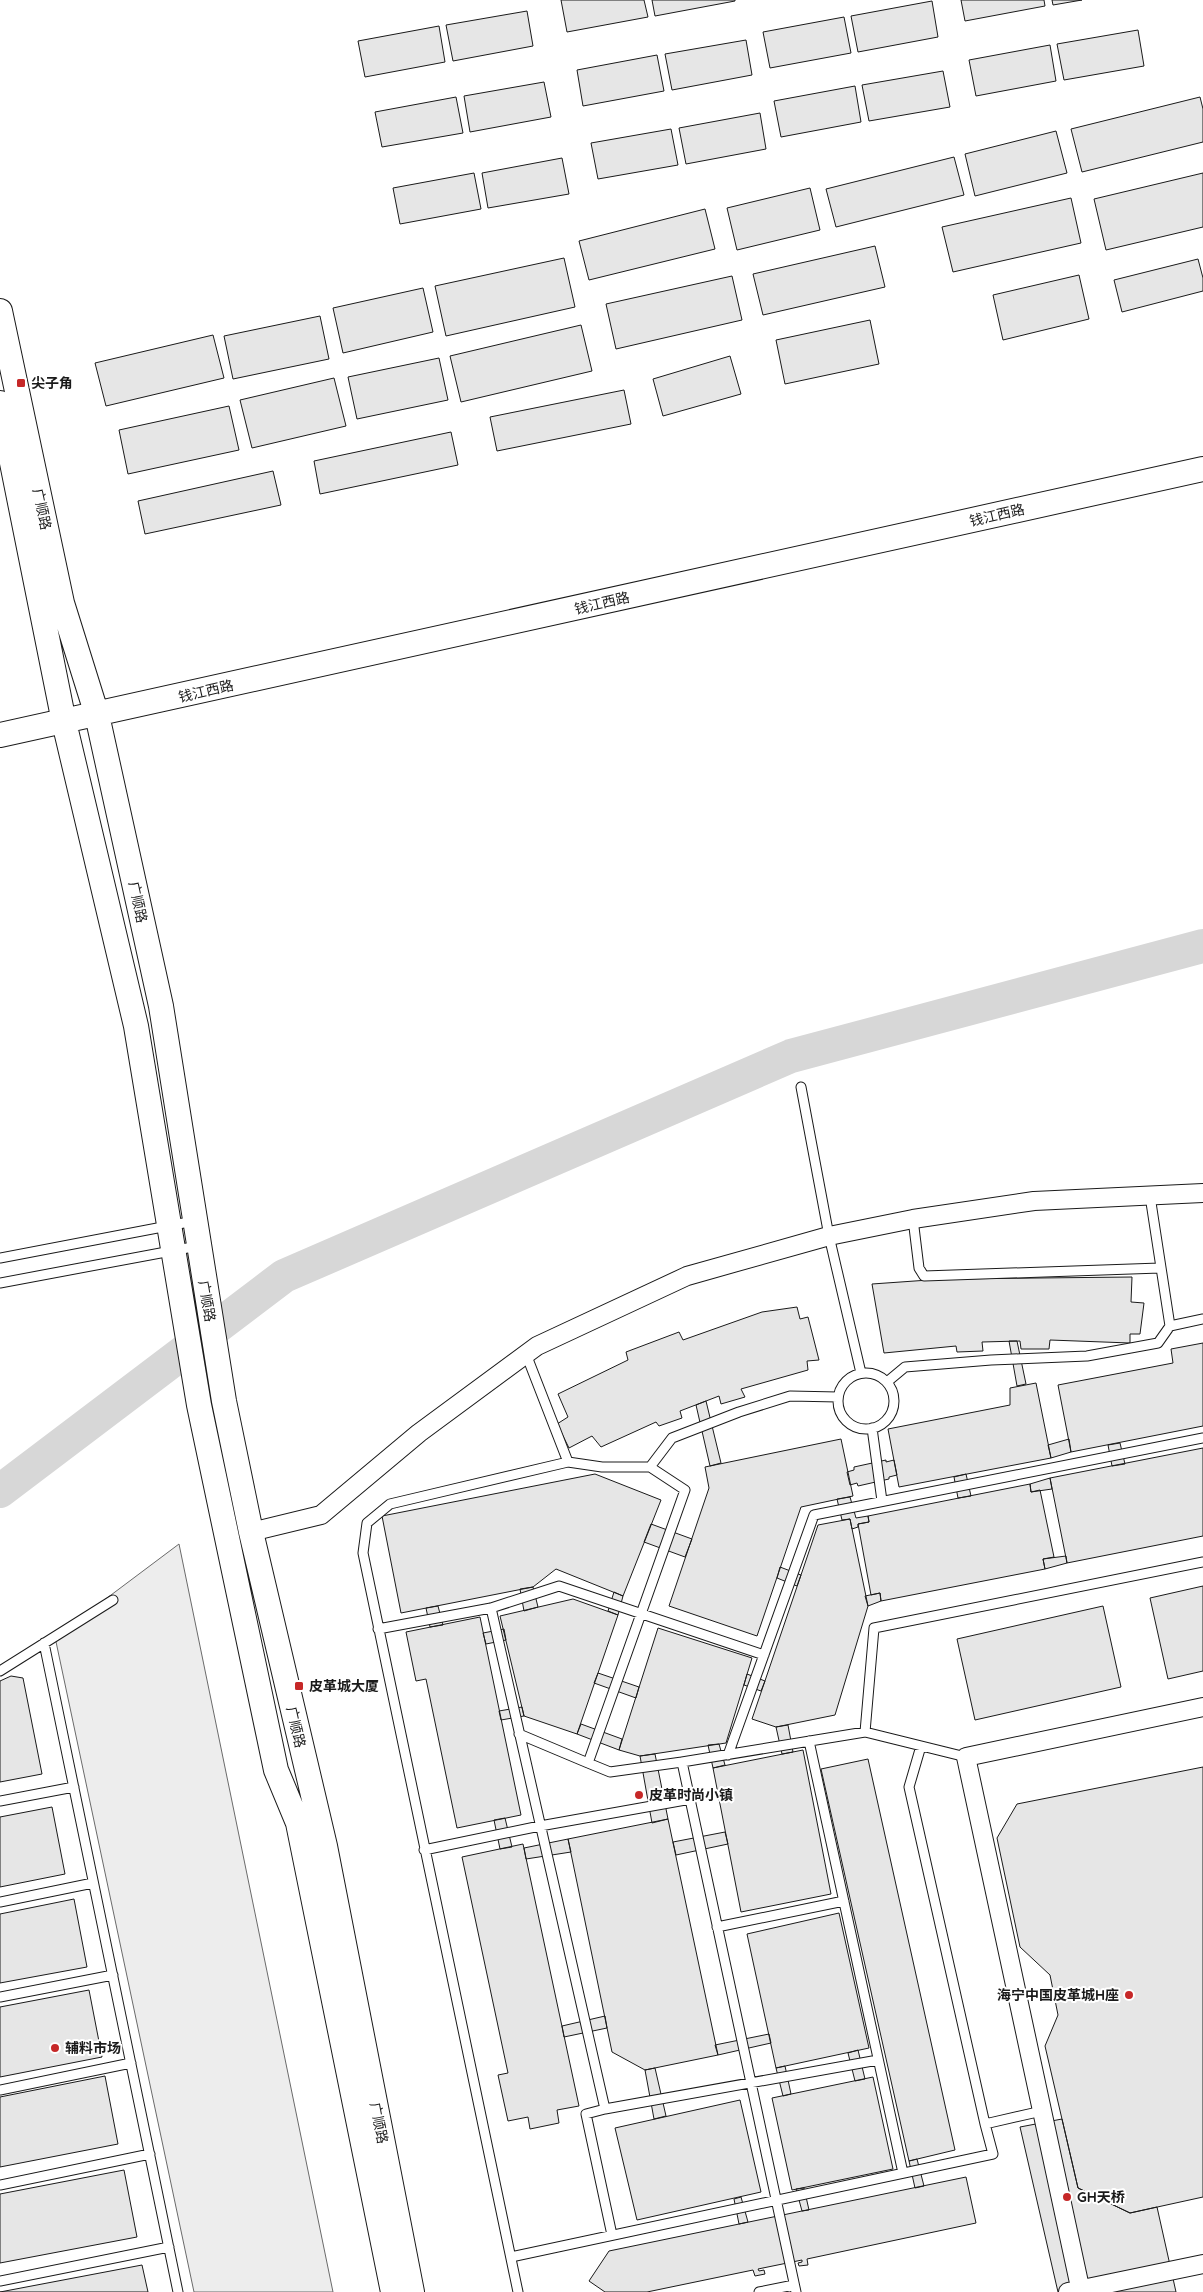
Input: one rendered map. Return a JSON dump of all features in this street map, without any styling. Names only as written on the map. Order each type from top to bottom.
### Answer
[{"type":"main road","name":"广顺路","points":[[0,312],[62,603],[97,715],[161,1006],[224,1401],[251,1532],[325,1846],[412,2292]]},
{"type":"main road","name":"广顺路","points":[[0,403],[64,722],[136,1026],[199,1405],[276,1770],[298,1823],[393,2292]]},
{"type":"main road","name":"钱江西路","points":[[0,735],[1203,469]]},
{"type":"street","points":[[251,1532],[321,1514],[419,1432],[537,1346],[687,1276],[829,1236],[913,1219],[1034,1201],[1203,1193]]},
{"type":"street","points":[[1203,1707],[966,1757],[1042,2111],[1076,2291],[1203,2264]]},
{"type":"lane","points":[[801,1087],[829,1236],[861,1373]]},
{"type":"lane","points":[[1150,1196],[1170,1326]]},
{"type":"lane","points":[[913,1219],[919,1268],[924,1276],[1160,1268]]},
{"type":"lane","points":[[0,1258],[194,1221]]},
{"type":"lane","points":[[0,1283],[198,1246]]},
{"type":"lane","points":[[887,1382],[905,1368],[991,1360],[1088,1356],[1158,1343],[1170,1326],[1203,1319]]},
{"type":"lane","points":[[526,1354],[568,1462]]},
{"type":"lane","points":[[861,1373],[870,1373],[887,1382],[892,1390],[892,1409],[888,1418],[872,1428],[863,1428],[847,1421],[838,1406],[838,1397],[846,1382],[861,1373]]},
{"type":"lane","points":[[650,1467],[672,1438],[739,1412],[790,1396],[838,1397]]},
{"type":"lane","points":[[872,1428],[882,1501]]},
{"type":"lane","points":[[728,1755],[814,1515],[1203,1438]]},
{"type":"lane","points":[[518,2292],[363,1553],[367,1523],[390,1504],[568,1462],[602,1467],[650,1467],[686,1490],[588,1764]]},
{"type":"lane","points":[[865,1732],[874,1628],[1203,1562]]},
{"type":"lane","points":[[378,1629],[491,1608],[559,1586],[764,1655]]},
{"type":"lane","points":[[0,1671],[113,1600]]},
{"type":"lane","points":[[491,1608],[605,2109]]},
{"type":"lane","points":[[44,1643],[178,2292]]},
{"type":"lane","points":[[519,1734],[610,1772],[865,1732],[966,1757]]},
{"type":"lane","points":[[809,1741],[903,2173]]},
{"type":"lane","points":[[511,2256],[994,2154],[985,2124],[909,1787],[921,1746]]},
{"type":"lane","points":[[682,1762],[795,2288],[759,2292]]},
{"type":"lane","points":[[0,1802],[74,1786]]},
{"type":"lane","points":[[424,1850],[540,1826],[691,1799]]},
{"type":"lane","points":[[0,1902],[94,1883]]},
{"type":"lane","points":[[717,1927],[844,1902]]},
{"type":"lane","points":[[0,1997],[113,1976]]},
{"type":"lane","points":[[612,2235],[586,2114],[878,2060]]},
{"type":"lane","points":[[0,2090],[131,2063]]},
{"type":"lane","points":[[985,2124],[1042,2111]]},
{"type":"lane","points":[[0,2185],[150,2154]]},
{"type":"lane","points":[[0,2281],[169,2247]]},
{"type":"shaded area","points":[[179,1544],[333,2292],[194,2292],[55,1637]]},
{"type":"building","points":[[561,0],[644,0],[648,17],[567,32]]},
{"type":"building","points":[[652,0],[735,0],[735,1],[655,16]]},
{"type":"building","points":[[961,0],[1044,0],[1045,6],[965,21]]},
{"type":"building","points":[[1052,0],[1082,0],[1053,5]]},
{"type":"building","points":[[932,1],[938,37],[858,52],[851,16]]},
{"type":"building","points":[[527,11],[533,46],[453,61],[446,25]]},
{"type":"building","points":[[844,17],[851,53],[770,68],[763,32]]},
{"type":"building","points":[[439,26],[445,62],[365,77],[358,41]]},
{"type":"building","points":[[1138,30],[1144,66],[1064,80],[1057,44]]},
{"type":"building","points":[[746,40],[752,75],[672,90],[665,54]]},
{"type":"building","points":[[1050,45],[1056,81],[976,96],[969,60]]},
{"type":"building","points":[[657,55],[664,91],[583,106],[577,70]]},
{"type":"building","points":[[943,71],[950,107],[869,121],[862,85]]},
{"type":"building","points":[[544,82],[551,117],[470,132],[464,96]]},
{"type":"building","points":[[855,86],[861,122],[781,137],[774,101]]},
{"type":"building","points":[[456,97],[463,133],[382,147],[375,112]]},
{"type":"building","points":[[1200,97],[1203,109],[1203,142],[1082,172],[1071,129]]},
{"type":"building","points":[[760,113],[766,149],[686,164],[679,128]]},
{"type":"building","points":[[671,129],[678,165],[598,179],[591,143]]},
{"type":"building","points":[[1056,131],[1067,173],[975,196],[965,154]]},
{"type":"building","points":[[954,157],[964,195],[836,227],[826,189]]},
{"type":"building","points":[[562,158],[569,194],[488,208],[482,173]]},
{"type":"building","points":[[474,173],[481,209],[400,224],[393,188]]},
{"type":"building","points":[[1203,173],[1203,227],[1106,250],[1094,199]]},
{"type":"building","points":[[810,188],[820,230],[737,250],[727,208]]},
{"type":"building","points":[[1071,198],[1081,243],[953,272],[942,227]]},
{"type":"building","points":[[705,209],[715,249],[589,280],[579,241]]},
{"type":"building","points":[[875,246],[885,287],[763,315],[753,274]]},
{"type":"building","points":[[564,258],[575,307],[446,336],[435,286]]},
{"type":"building","points":[[1198,259],[1203,278],[1203,291],[1122,312],[1114,280]]},
{"type":"building","points":[[1079,275],[1089,319],[1003,340],[993,295]]},
{"type":"building","points":[[732,276],[742,320],[616,349],[606,304]]},
{"type":"building","points":[[423,288],[433,332],[343,353],[333,308]]},
{"type":"building","points":[[320,316],[329,359],[233,379],[224,336]]},
{"type":"building","points":[[870,320],[879,364],[785,384],[776,340]]},
{"type":"building","points":[[581,325],[592,371],[461,402],[450,356]]},
{"type":"building","points":[[213,335],[224,378],[106,406],[95,363]]},
{"type":"building","points":[[730,356],[741,394],[663,416],[653,379]]},
{"type":"building","points":[[439,358],[448,400],[357,419],[348,377]]},
{"type":"building","points":[[334,378],[346,426],[252,448],[240,400]]},
{"type":"building","points":[[624,390],[631,424],[497,451],[490,417]]},
{"type":"building","points":[[229,406],[239,450],[128,474],[119,430]]},
{"type":"building","points":[[451,432],[458,465],[320,494],[314,461]]},
{"type":"building","points":[[273,471],[281,505],[145,534],[138,501]]},
{"type":"building","points":[[1132,1277],[1131,1302],[1144,1303],[1140,1334],[1130,1334],[1130,1343],[1050,1340],[1049,1349],[1021,1349],[1020,1341],[982,1342],[983,1351],[957,1352],[956,1346],[884,1353],[872,1284],[943,1279]]},
{"type":"building","points":[[797,1307],[800,1319],[808,1317],[819,1360],[807,1361],[808,1370],[741,1389],[745,1397],[721,1404],[719,1396],[680,1411],[682,1418],[659,1426],[656,1422],[601,1447],[592,1436],[569,1448],[557,1424],[568,1417],[558,1394],[628,1360],[626,1352],[679,1332],[683,1340],[762,1312]]},
{"type":"building","points":[[1009,1341],[1017,1341],[1026,1384],[1017,1386]]},
{"type":"building","points":[[1203,1343],[1203,1426],[1071,1452],[1058,1385],[1173,1363],[1171,1349]]},
{"type":"building","points":[[1036,1383],[1051,1458],[899,1487],[888,1429],[1010,1405],[1010,1388]]},
{"type":"building","points":[[706,1401],[721,1463],[710,1466],[696,1405]]},
{"type":"building","points":[[841,1439],[853,1496],[801,1507],[757,1636],[669,1606],[709,1488],[705,1467]]},
{"type":"building","points":[[1069,1439],[1071,1452],[1051,1458],[1048,1445]]},
{"type":"building","points":[[1120,1443],[1125,1464],[1112,1466],[1108,1445]]},
{"type":"building","points":[[1203,1448],[1203,1536],[1067,1563],[1050,1478]]},
{"type":"building","points":[[886,1460],[886,1462],[894,1460],[897,1475],[889,1477],[889,1479],[858,1486],[857,1483],[850,1485],[847,1472],[854,1470],[854,1467]]},
{"type":"building","points":[[595,1474],[661,1500],[623,1596],[556,1569],[533,1587],[401,1613],[382,1516]]},
{"type":"building","points":[[966,1474],[971,1496],[958,1498],[954,1477]]},
{"type":"building","points":[[1050,1478],[1052,1489],[1031,1492],[1030,1484]]},
{"type":"building","points":[[1030,1484],[1031,1492],[1040,1490],[1054,1557],[1043,1559],[1045,1569],[881,1601],[880,1593],[871,1595],[858,1524],[869,1522],[868,1516]]},
{"type":"building","points":[[850,1497],[856,1518],[868,1516],[869,1522],[858,1524],[858,1527],[852,1529],[850,1519],[842,1520],[837,1499]]},
{"type":"building","points":[[850,1519],[868,1606],[835,1715],[776,1727],[752,1719],[818,1525]]},
{"type":"building","points":[[651,1524],[692,1539],[685,1557],[644,1542]]},
{"type":"building","points":[[1066,1556],[1067,1563],[1045,1569],[1043,1559]]},
{"type":"building","points":[[780,1567],[801,1575],[797,1586],[777,1578]]},
{"type":"building","points":[[1203,1586],[1203,1671],[1168,1679],[1150,1598]]},
{"type":"building","points":[[533,1587],[538,1607],[524,1611],[520,1589]]},
{"type":"building","points":[[614,1592],[623,1596],[618,1615],[608,1611]]},
{"type":"building","points":[[880,1593],[881,1601],[868,1606],[865,1596]]},
{"type":"building","points":[[573,1599],[618,1615],[577,1734],[524,1716],[500,1616]]},
{"type":"building","points":[[438,1606],[443,1625],[430,1627],[426,1608]]},
{"type":"building","points":[[1103,1606],[1121,1687],[975,1720],[957,1639]]},
{"type":"building","points":[[480,1617],[521,1815],[457,1828],[426,1679],[416,1681],[406,1632]]},
{"type":"building","points":[[658,1628],[752,1658],[726,1743],[640,1756],[619,1750]]},
{"type":"building","points":[[504,1629],[506,1640],[486,1644],[483,1633]]},
{"type":"building","points":[[598,1673],[639,1687],[636,1698],[594,1683]]},
{"type":"building","points":[[747,1674],[765,1681],[761,1691],[744,1685]]},
{"type":"building","points":[[11,1676],[23,1678],[42,1774],[0,1782],[0,1681]]},
{"type":"building","points":[[522,1707],[524,1716],[501,1720],[499,1711]]},
{"type":"building","points":[[581,1724],[622,1739],[619,1750],[577,1734]]},
{"type":"building","points":[[788,1725],[793,1752],[782,1754],[776,1727]]},
{"type":"building","points":[[719,1744],[725,1765],[713,1768],[708,1745]]},
{"type":"building","points":[[803,1750],[831,1894],[741,1912],[713,1768]]},
{"type":"building","points":[[655,1754],[668,1819],[652,1823],[640,1756]]},
{"type":"building","points":[[868,1759],[955,2150],[909,2161],[821,1769]]},
{"type":"building","name":"海宁中国皮革城H座","points":[[1203,1767],[1203,2197],[1130,2213],[1078,2188],[1045,2046],[1058,2015],[1050,1975],[1020,1947],[997,1838],[1017,1804]]},
{"type":"building","points":[[52,1807],[65,1874],[0,1887],[0,1817]]},
{"type":"building","points":[[505,1818],[512,1847],[500,1849],[494,1820]]},
{"type":"building","points":[[668,1819],[718,2055],[645,2070],[612,2052],[568,1839]]},
{"type":"building","points":[[725,1832],[728,1844],[676,1855],[673,1842]]},
{"type":"building","points":[[568,1839],[571,1852],[526,1859],[524,1848]]},
{"type":"building","points":[[523,1844],[579,2106],[557,2110],[559,2123],[530,2129],[528,2117],[508,2121],[498,2075],[508,2073],[462,1857]]},
{"type":"building","points":[[74,1899],[87,1967],[0,1983],[0,1914]]},
{"type":"building","points":[[839,1913],[869,2048],[776,2068],[747,1934]]},
{"type":"building","points":[[89,1990],[102,2057],[0,2077],[0,2007]]},
{"type":"building","points":[[605,2016],[607,2028],[564,2037],[562,2026]]},
{"type":"building","points":[[769,2034],[771,2043],[718,2055],[715,2045]]},
{"type":"building","points":[[858,2050],[865,2079],[855,2081],[848,2053]]},
{"type":"building","points":[[785,2066],[791,2094],[783,2096],[776,2068]]},
{"type":"building","points":[[655,2068],[666,2116],[654,2119],[645,2070]]},
{"type":"building","points":[[105,2076],[118,2144],[0,2167],[0,2097]]},
{"type":"building","points":[[873,2077],[893,2169],[792,2190],[772,2098]]},
{"type":"building","points":[[740,2100],[761,2192],[637,2220],[615,2128]]},
{"type":"building","name":"GH天桥","points":[[1062,2119],[1078,2188],[1130,2213],[1157,2207],[1176,2292],[1058,2292],[1020,2127]]},
{"type":"building","points":[[917,2159],[924,2186],[915,2188],[909,2161]]},
{"type":"building","points":[[124,2170],[137,2237],[0,2263],[0,2194]]},
{"type":"building","points":[[966,2177],[976,2223],[807,2259],[808,2265],[799,2266],[798,2263],[802,2262],[802,2260],[758,2269],[759,2271],[764,2270],[765,2274],[755,2276],[753,2270],[647,2292],[605,2292],[589,2281],[609,2251]]},
{"type":"building","points":[[804,2188],[809,2210],[802,2211],[796,2189]]},
{"type":"building","points":[[741,2197],[748,2222],[739,2224],[734,2199]]},
{"type":"building","points":[[142,2265],[148,2292],[0,2292]]},
{"type":"waterway","points":[[0,1491],[284,1276],[791,1056],[1203,946]]},
{"type":"place","name":"尖子角","points":[[21,383]]},
{"type":"place","name":"皮革城大厦","points":[[299,1686]]},
{"type":"place","name":"皮革时尚小镇","points":[[639,1795]]},
{"type":"place","name":"海宁中国皮革城H座","points":[[1129,1995]]},
{"type":"place","name":"辅料市场","points":[[55,2048]]},
{"type":"place","name":"GH天桥","points":[[1067,2197]]}]
